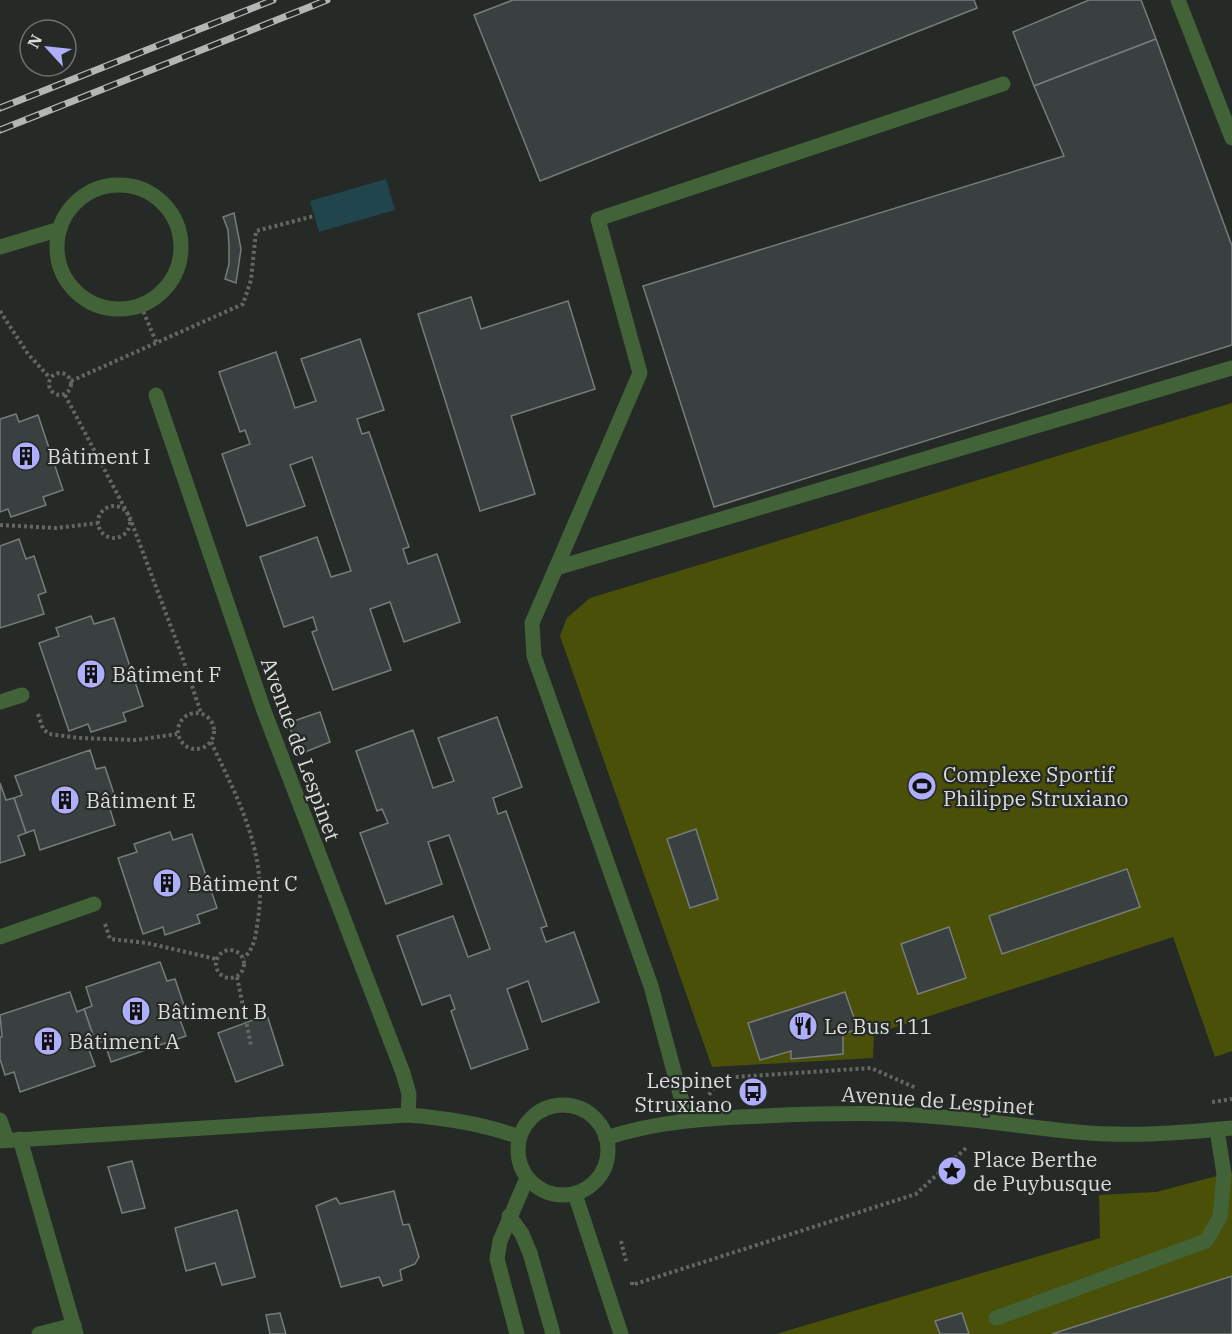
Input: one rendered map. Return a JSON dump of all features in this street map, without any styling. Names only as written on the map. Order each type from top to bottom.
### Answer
[{"type":"street","points":[[1178,0],[1232,138]]},
{"type":"street","points":[[687,1120],[651,986],[534,656],[532,623],[640,373],[598,219],[1004,84]]},
{"type":"street","points":[[123,184],[141,188],[157,197],[170,210],[179,226],[182,244],[180,262],[173,280],[161,294],[141,306],[117,310],[99,307],[83,298],[69,285],[61,270],[56,249],[60,229],[69,210],[84,195],[103,186],[123,184]]},
{"type":"street","points":[[0,247],[60,229]]},
{"type":"street","points":[[556,568],[1232,368]]},
{"type":"street","name":"Avenue de Lespinet","points":[[156,396],[275,743],[403,1073],[410,1094],[408,1115]]},
{"type":"street","points":[[0,702],[22,695]]},
{"type":"street","points":[[0,937],[94,904]]},
{"type":"street","points":[[560,1105],[573,1106],[594,1118],[602,1127],[606,1138],[607,1161],[602,1172],[586,1189],[575,1194],[554,1195],[535,1186],[520,1166],[519,1137],[525,1125],[547,1108],[560,1105]]},
{"type":"street","name":"Avenue de Lespinet","points":[[606,1138],[642,1128],[687,1120],[794,1114],[897,1114],[1091,1133],[1153,1134],[1224,1129]]},
{"type":"street","points":[[9,1140],[408,1115],[439,1118],[503,1131],[519,1137]]},
{"type":"street","points":[[0,1119],[75,1330],[39,1334]]},
{"type":"street","points":[[996,1318],[1206,1240],[1220,1217],[1224,1174],[1224,1129]]},
{"type":"street","points":[[517,1334],[497,1259],[500,1241],[509,1216],[527,1178]]},
{"type":"street","points":[[575,1194],[621,1334]]},
{"type":"street","points":[[509,1216],[522,1234],[530,1253],[553,1334]]},
{"type":"path","points":[[71,381],[243,304],[251,280],[256,231],[314,216]]},
{"type":"path","points":[[141,306],[157,344]]},
{"type":"path","points":[[0,311],[28,354],[50,378]]},
{"type":"path","points":[[62,372],[71,381],[71,389],[65,395],[58,396],[51,392],[48,385],[50,378],[62,372]]},
{"type":"path","points":[[65,395],[130,518],[201,713]]},
{"type":"path","points":[[117,506],[125,510],[130,518],[129,529],[122,537],[112,539],[102,533],[98,523],[100,514],[107,508],[117,506]]},
{"type":"path","points":[[0,525],[56,528],[98,523]]},
{"type":"path","points":[[22,695],[32,692],[43,729],[49,734],[79,738],[136,740],[177,734]]},
{"type":"path","points":[[192,713],[201,713],[209,717],[214,725],[211,742],[204,748],[195,750],[187,748],[177,734],[178,725],[183,717],[192,713]]},
{"type":"path","points":[[211,742],[244,818],[259,863],[261,897],[256,935],[251,950],[244,957]]},
{"type":"path","points":[[94,904],[99,903],[110,939],[147,943],[216,959]]},
{"type":"path","points":[[230,949],[238,951],[244,957],[243,972],[237,977],[228,979],[216,968],[216,959],[221,952],[230,949]]},
{"type":"path","points":[[237,977],[251,1045]]},
{"type":"path","points":[[629,1274],[632,1285],[916,1194],[966,1148]]},
{"type":"path","points":[[621,1241],[627,1263]]},
{"type":"green space","name":"Complexe Sportif Philippe Struxiano","points":[[1232,403],[1232,1051],[1215,1057],[1173,937],[874,1034],[873,1058],[712,1067],[560,636],[567,618],[590,598]]},
{"type":"green space","points":[[1232,1172],[1232,1334],[776,1334],[1100,1238],[1099,1195],[1156,1192]]},
{"type":"water","points":[[386,179],[395,210],[319,232],[310,201]]},
{"type":"building","points":[[513,0],[974,0],[977,8],[540,181],[474,15]]},
{"type":"building","points":[[1089,0],[1141,0],[1156,39],[1034,86],[1013,32]]},
{"type":"building","points":[[1156,39],[1232,246],[1232,345],[714,507],[643,286],[1064,156],[1034,86]]},
{"type":"building","points":[[234,213],[241,249],[236,283],[225,279],[229,264],[229,246],[228,230],[223,217]]},
{"type":"building","points":[[471,297],[481,329],[568,301],[595,389],[511,416],[535,494],[480,511],[418,314]]},
{"type":"building","points":[[360,339],[384,410],[357,419],[362,434],[369,432],[409,547],[403,549],[408,564],[437,554],[460,622],[404,642],[390,602],[370,609],[391,670],[333,690],[312,632],[317,630],[313,617],[284,627],[260,557],[317,537],[331,577],[351,571],[312,457],[290,465],[305,506],[247,526],[222,454],[250,444],[245,430],[240,432],[219,372],[276,352],[295,408],[316,401],[301,359]]},
{"type":"building","name":"Bâtiment I","points":[[16,414],[19,422],[38,415],[63,490],[43,497],[46,505],[11,517],[8,509],[0,512],[0,419]]},
{"type":"building","points":[[19,539],[26,559],[34,556],[46,592],[38,595],[44,614],[0,628],[0,546]]},
{"type":"building","name":"Bâtiment F","points":[[91,616],[94,624],[114,618],[143,706],[123,713],[126,721],[91,732],[88,724],[69,731],[39,643],[59,636],[56,628]]},
{"type":"building","points":[[320,712],[330,742],[300,754],[288,723]]},
{"type":"building","points":[[497,717],[522,787],[493,798],[498,814],[506,811],[547,926],[541,928],[546,942],[574,932],[599,1002],[542,1022],[528,981],[507,989],[528,1049],[471,1069],[451,1011],[455,1009],[450,995],[422,1005],[397,936],[453,916],[468,957],[490,949],[449,835],[428,842],[442,884],[386,904],[360,833],[388,823],[382,809],[377,811],[356,751],[413,730],[433,788],[454,781],[438,738]]},
{"type":"building","name":"Bâtiment E","points":[[90,750],[96,769],[105,767],[117,803],[109,806],[115,825],[40,850],[34,830],[26,833],[14,798],[22,795],[15,776]]},
{"type":"building","points":[[0,783],[6,800],[14,798],[26,833],[18,836],[25,855],[0,863]]},
{"type":"building","points":[[696,829],[718,899],[690,908],[667,839]]},
{"type":"building","name":"Bâtiment C","points":[[170,832],[173,840],[192,834],[217,908],[197,915],[200,923],[165,935],[163,927],[143,934],[118,858],[137,852],[134,844]]},
{"type":"building","points":[[1127,869],[1140,907],[1002,954],[989,916]]},
{"type":"building","points":[[949,927],[966,978],[918,994],[901,944]]},
{"type":"building","name":"Bâtiment B","points":[[160,962],[167,981],[175,979],[187,1014],[179,1017],[186,1036],[111,1062],[104,1041],[96,1044],[84,1009],[92,1006],[86,987]]},
{"type":"building","name":"Bâtiment A","points":[[70,992],[77,1012],[84,1009],[96,1044],[88,1047],[95,1066],[20,1092],[14,1072],[5,1075],[0,1059],[0,1037],[2,1037],[0,1015]]},
{"type":"building","name":"Le Bus 111","points":[[845,992],[858,1029],[843,1034],[843,1054],[791,1059],[791,1051],[760,1060],[748,1023]]},
{"type":"building","points":[[267,1015],[283,1065],[236,1082],[218,1033]]},
{"type":"building","points":[[132,1161],[145,1208],[122,1213],[108,1167]]},
{"type":"building","points":[[394,1191],[403,1225],[409,1224],[419,1257],[415,1264],[400,1270],[402,1280],[383,1286],[379,1277],[341,1287],[316,1206],[336,1198],[340,1204]]},
{"type":"building","points":[[237,1210],[255,1277],[222,1285],[215,1263],[186,1271],[175,1228]]},
{"type":"building","points":[[1232,1276],[1232,1334],[1052,1334]]},
{"type":"building","points":[[280,1313],[286,1334],[270,1334],[266,1315]]},
{"type":"building","points":[[962,1313],[969,1334],[940,1334],[935,1321]]},
{"type":"railway","points":[[0,108],[273,0]]},
{"type":"railway","points":[[0,130],[327,0]]},
{"type":"place","name":"Bâtiment I","points":[[26,456]]},
{"type":"place","name":"Bâtiment F","points":[[91,674]]},
{"type":"place","name":"Complexe Sportif Philippe Struxiano","points":[[922,786]]},
{"type":"place","name":"Bâtiment E","points":[[65,800]]},
{"type":"place","name":"Bâtiment C","points":[[167,883]]},
{"type":"place","name":"Bâtiment B","points":[[136,1011]]},
{"type":"place","name":"Le Bus 111","points":[[803,1026]]},
{"type":"place","name":"Bâtiment A","points":[[48,1041]]},
{"type":"place","name":"Lespinet Struxiano","points":[[753,1092]]},
{"type":"place","name":"Place Berthe de Puybusque","points":[[952,1171]]}]
